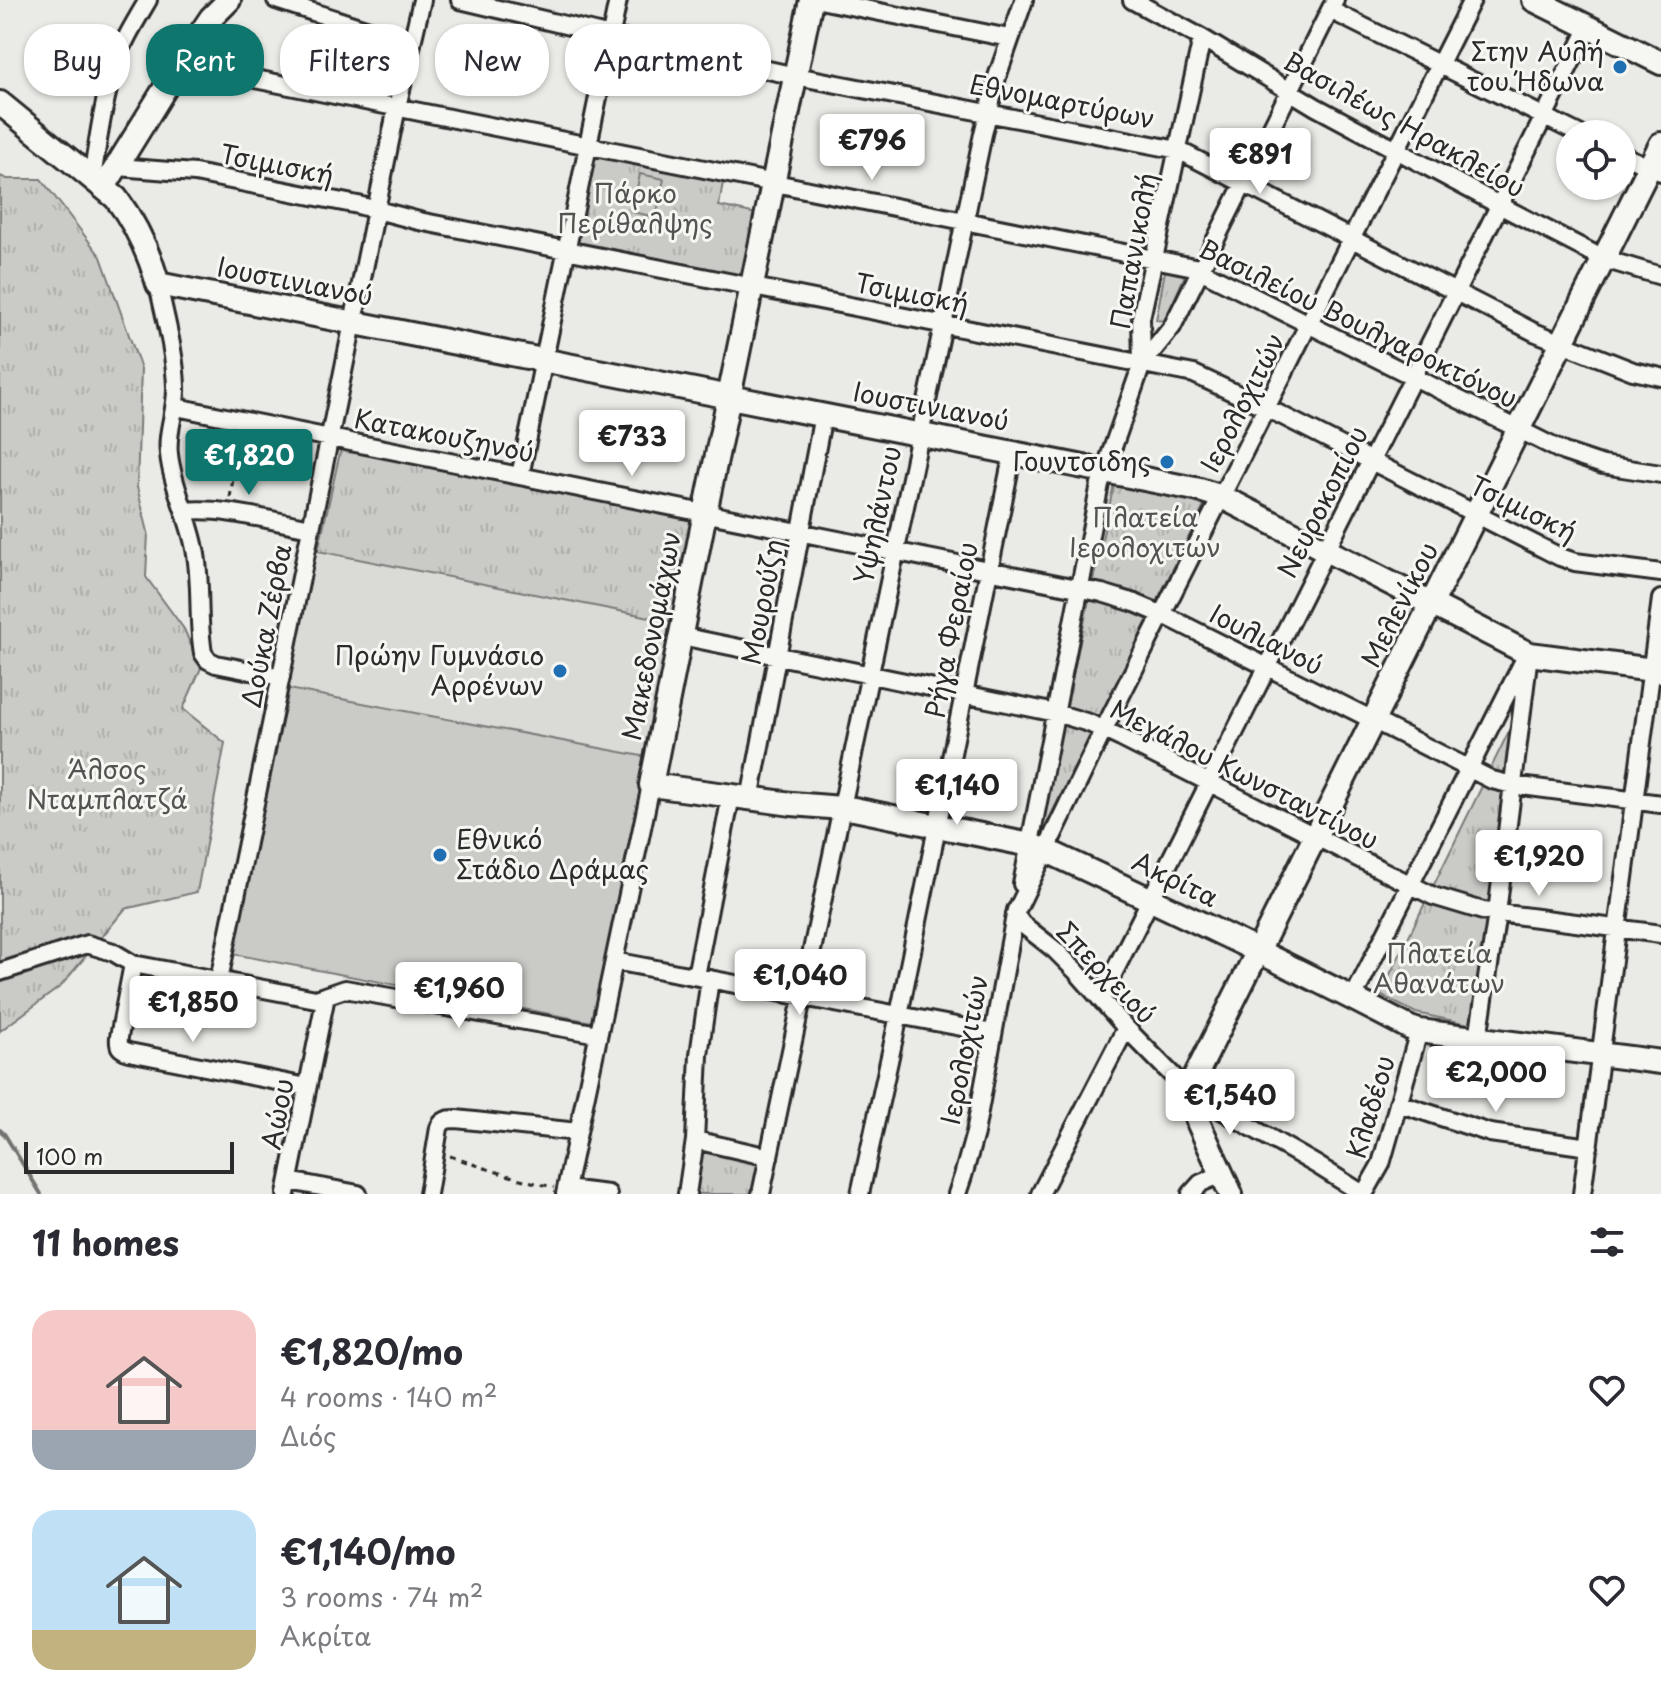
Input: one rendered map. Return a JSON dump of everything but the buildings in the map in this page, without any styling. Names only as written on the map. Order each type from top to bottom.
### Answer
[{"type":"street","points":[[98,182],[104,107],[114,68],[148,0]]},
{"type":"street","points":[[207,24],[229,0]]},
{"type":"street","points":[[276,0],[350,24]]},
{"type":"street","name":"Δούκα Ζέρβα","points":[[417,24],[422,0]]},
{"type":"street","name":"Εθνομαρτύρων","points":[[460,0],[498,5],[567,24]]},
{"type":"street","points":[[613,24],[618,0]]},
{"type":"street","name":"Μακεδονομάχων","points":[[565,1191],[811,0]]},
{"type":"street","points":[[820,0],[1009,38]]},
{"type":"street","name":"Υψηλάντου","points":[[761,1194],[988,112],[1009,38],[1024,0]]},
{"type":"street","name":"Βασιλέως Ηρακλείου","points":[[1132,0],[1499,205],[1604,259],[1661,276]]},
{"type":"street","name":"Ιερολοχιτών","points":[[1037,848],[1163,615],[1472,0]]},
{"type":"street","points":[[1534,0],[1661,63]]},
{"type":"street","points":[[1142,364],[1172,327],[1332,5],[1439,65],[1556,123]]},
{"type":"street","name":"Νευροκοπίου","points":[[1101,998],[1589,27]]},
{"type":"street","name":"Παπανικολή","points":[[1104,470],[1142,364],[1140,324],[1202,38]]},
{"type":"street","name":"Εθνομαρτύρων","points":[[771,71],[1178,150],[1534,332],[1642,374],[1661,377]]},
{"type":"street","name":"Βασιλείου Βουλγαροκτόνου","points":[[264,81],[1155,258],[1201,270],[1564,452],[1588,462],[1661,474]]},
{"type":"street","points":[[98,182],[118,167],[161,96]]},
{"type":"street","name":"Δούκα Ζέρβα","points":[[219,980],[400,96]]},
{"type":"street","points":[[520,476],[598,96]]},
{"type":"street","points":[[0,103],[116,198],[143,241],[158,284],[174,368],[176,407],[168,450],[199,568],[201,637],[205,656],[216,664],[281,677]]},
{"type":"street","name":"Μελενίκου","points":[[1188,1091],[1604,259],[1655,170],[1661,144]]},
{"type":"street","points":[[1636,161],[1655,170]]},
{"type":"street","name":"Τσιμισκή","points":[[118,167],[195,173],[376,209],[419,221],[1199,375],[1564,559],[1661,573]]},
{"type":"street","name":"Ιουστινιανού","points":[[158,284],[1186,486],[1222,497],[1529,654],[1656,671]]},
{"type":"street","name":"Κατακουζηνού","points":[[176,407],[1080,587]]},
{"type":"street","name":"Μουρούζη","points":[[687,1194],[695,1140],[703,978],[741,797],[778,655],[823,415]]},
{"type":"street","name":"Ρήγα Φεραίου","points":[[860,1194],[1013,452]]},
{"type":"street","name":"Ιερολοχιτών","points":[[957,1194],[975,1133],[1015,914],[1037,848],[1056,713],[1104,470]]},
{"type":"street","points":[[185,511],[228,513],[311,528]]},
{"type":"street","name":"Ιουλιανού","points":[[1080,587],[1163,615],[1492,780],[1661,804]]},
{"type":"street","points":[[1582,1194],[1634,801],[1656,671],[1661,599]]},
{"type":"street","name":"Μεγάλου Κωνσταντίνου","points":[[681,636],[1056,713],[1104,729],[1409,885],[1443,899],[1483,911],[1661,934]]},
{"type":"street","points":[[1353,998],[1529,654]]},
{"type":"street","points":[[1478,1038],[1529,654]]},
{"type":"street","name":"Ακρίτα","points":[[651,785],[854,809],[1037,848],[1151,899],[1410,1028],[1661,1062]]},
{"type":"street","name":"Σπερχειού","points":[[1015,914],[1022,924],[1066,961],[1188,1091],[1364,1194]]},
{"type":"street","points":[[0,972],[87,944],[113,952],[133,964],[316,999],[345,989],[598,1034]]},
{"type":"street","points":[[614,961],[993,1033]]},
{"type":"street","points":[[133,964],[118,1044],[121,1049],[307,1087]]},
{"type":"street","name":"Αώου","points":[[288,1187],[326,996]]},
{"type":"street","points":[[1040,1194],[1126,1028]]},
{"type":"street","name":"Κλαδέου","points":[[1364,1194],[1381,1164],[1419,1031]]},
{"type":"street","points":[[1188,1091],[1198,1122],[1227,1184],[1201,1183],[1191,1194]]},
{"type":"street","points":[[1398,1103],[1490,1133],[1589,1147]]},
{"type":"street","points":[[428,1194],[443,1121],[451,1119],[578,1132]]},
{"type":"street","points":[[695,1140],[769,1157]]},
{"type":"street","points":[[288,1187],[358,1194]]},
{"type":"street","points":[[565,1191],[608,1194]]},
{"type":"path","points":[[228,513],[242,420]]},
{"type":"path","points":[[435,1151],[565,1191]]},
{"type":"shaded area","points":[[318,551],[675,622],[647,757],[289,689]]},
{"type":"green space","name":"Πάρκο Περίθαλψης","points":[[595,155],[723,182],[719,206],[757,214],[745,276],[577,242]]},
{"type":"green space","points":[[640,174],[664,179],[656,217],[632,212]]},
{"type":"green space","name":"Άλσος Νταμπλατζά","points":[[0,176],[7,179],[41,179],[101,257],[141,369],[137,487],[148,532],[146,577],[184,629],[201,668],[183,709],[225,743],[197,892],[125,909],[61,986],[0,1031]]},
{"type":"green space","points":[[1165,271],[1185,275],[1165,321],[1156,320]]},
{"type":"green space","points":[[341,448],[695,520],[675,622],[318,551]]},
{"type":"green space","name":"Πλατεία Ιερολοχιτών","points":[[1114,484],[1183,498],[1204,506],[1045,827],[1040,827]]},
{"type":"green space","name":"Εθνικό Στάδιο Δράμας","points":[[289,689],[647,757],[592,1022],[233,954]]},
{"type":"green space","name":"Πλατεία Αθανάτων","points":[[1508,733],[1514,734],[1473,1025],[1416,1013],[1380,995]]},
{"type":"green space","points":[[700,1145],[762,1160],[754,1194],[693,1194]]},
{"type":"waterway","points":[[0,1130],[41,1194]]},
{"type":"place","name":"Στην Αυλή του Ήδωνα","points":[[1620,67]]},
{"type":"place","name":"Γουντσιδης","points":[[1167,462]]},
{"type":"place","name":"Πρώην Γυμνάσιο Αρρένων","points":[[560,671]]},
{"type":"place","name":"Εθνικό Στάδιο Δράμας","points":[[440,855]]}]
